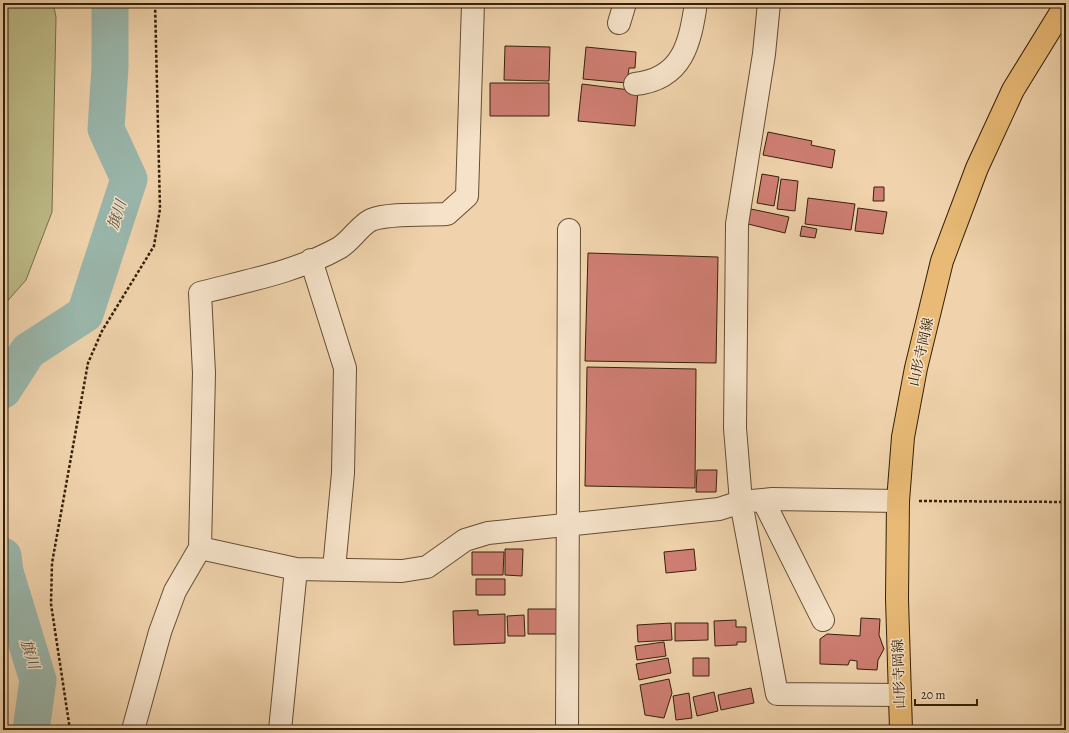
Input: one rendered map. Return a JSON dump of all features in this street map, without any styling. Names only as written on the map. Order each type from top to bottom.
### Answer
[{"type":"main road","name":"山形寺岡線","points":[[901,730],[897,599],[898,501],[903,437],[916,368],[942,261],[977,168],[1013,90],[1066,4]]},
{"type":"street","points":[[133,730],[163,625],[175,591],[200,548],[204,373],[200,293],[276,273],[311,260],[340,247],[371,220],[387,217],[447,214],[466,196],[473,3]]},
{"type":"street","points":[[618,24],[625,3]]},
{"type":"street","points":[[635,84],[645,84],[666,74],[683,56],[691,33],[696,3]]},
{"type":"street","points":[[768,3],[764,54],[737,224],[735,428],[741,502],[777,694],[900,694]]},
{"type":"street","points":[[567,730],[569,230]]},
{"type":"street","points":[[311,260],[345,368],[343,473],[334,569]]},
{"type":"street","points":[[200,548],[296,569],[402,571],[427,567],[465,540],[488,534],[719,510],[741,502],[763,500],[898,501]]},
{"type":"street","points":[[763,500],[824,620]]},
{"type":"street","points":[[280,730],[296,569]]},
{"type":"path","points":[[70,730],[51,604],[52,563],[88,363],[102,331],[154,246],[160,209],[155,3]]},
{"type":"path","points":[[898,501],[1066,502]]},
{"type":"shaded area","points":[[3,3],[53,3],[56,17],[52,212],[26,280],[3,306]]},
{"type":"building","points":[[505,46],[550,47],[549,81],[504,80]]},
{"type":"building","points":[[586,47],[636,52],[635,68],[629,68],[627,83],[583,79]]},
{"type":"building","points":[[490,83],[549,83],[549,116],[490,116]]},
{"type":"building","points":[[582,84],[638,91],[635,126],[578,121]]},
{"type":"building","points":[[768,132],[812,141],[811,145],[835,150],[832,168],[763,155]]},
{"type":"building","points":[[762,174],[779,177],[774,206],[757,203]]},
{"type":"building","points":[[781,179],[798,181],[795,211],[777,209]]},
{"type":"building","points":[[874,187],[884,187],[884,201],[873,201]]},
{"type":"building","points":[[808,198],[855,204],[851,230],[805,224]]},
{"type":"building","points":[[858,208],[887,212],[883,234],[855,231]]},
{"type":"building","points":[[751,209],[789,217],[785,233],[748,224]]},
{"type":"building","points":[[802,226],[817,229],[815,238],[800,236]]},
{"type":"building","points":[[588,253],[718,257],[716,363],[585,361]]},
{"type":"building","points":[[587,367],[696,369],[695,488],[585,486]]},
{"type":"building","points":[[697,470],[717,470],[716,492],[696,492]]},
{"type":"building","points":[[505,549],[523,549],[522,576],[505,575]]},
{"type":"building","points":[[694,549],[696,570],[666,573],[664,552]]},
{"type":"building","points":[[472,552],[504,552],[503,575],[472,575]]},
{"type":"building","points":[[476,579],[505,579],[505,595],[476,595]]},
{"type":"building","points":[[528,609],[557,609],[557,634],[528,634]]},
{"type":"building","points":[[478,610],[478,615],[505,614],[505,643],[454,645],[453,611]]},
{"type":"building","points":[[524,615],[525,636],[508,636],[507,616]]},
{"type":"building","points":[[861,618],[880,619],[879,635],[884,649],[878,660],[877,670],[857,669],[857,661],[850,660],[848,665],[820,664],[820,639],[827,634],[860,636]]},
{"type":"building","points":[[736,620],[736,627],[746,627],[746,642],[737,642],[737,645],[715,646],[714,621]]},
{"type":"building","points":[[671,623],[672,640],[638,642],[637,625]]},
{"type":"building","points":[[675,623],[708,623],[708,640],[675,641]]},
{"type":"building","points":[[664,642],[666,656],[637,660],[635,646]]},
{"type":"building","points":[[668,658],[671,673],[639,680],[636,664]]},
{"type":"building","points":[[693,658],[709,658],[709,676],[693,676]]},
{"type":"building","points":[[669,679],[672,693],[664,718],[645,715],[640,685]]},
{"type":"building","points":[[751,688],[754,703],[721,710],[718,695]]},
{"type":"building","points":[[714,692],[718,711],[697,716],[693,697]]},
{"type":"building","points":[[689,693],[692,718],[676,720],[673,696]]},
{"type":"waterway","name":"旗川","points":[[3,390],[28,351],[85,314],[129,179],[106,129],[110,67],[110,3]]},
{"type":"waterway","name":"旗川","points":[[3,556],[5,572],[38,680],[31,730]]}]
